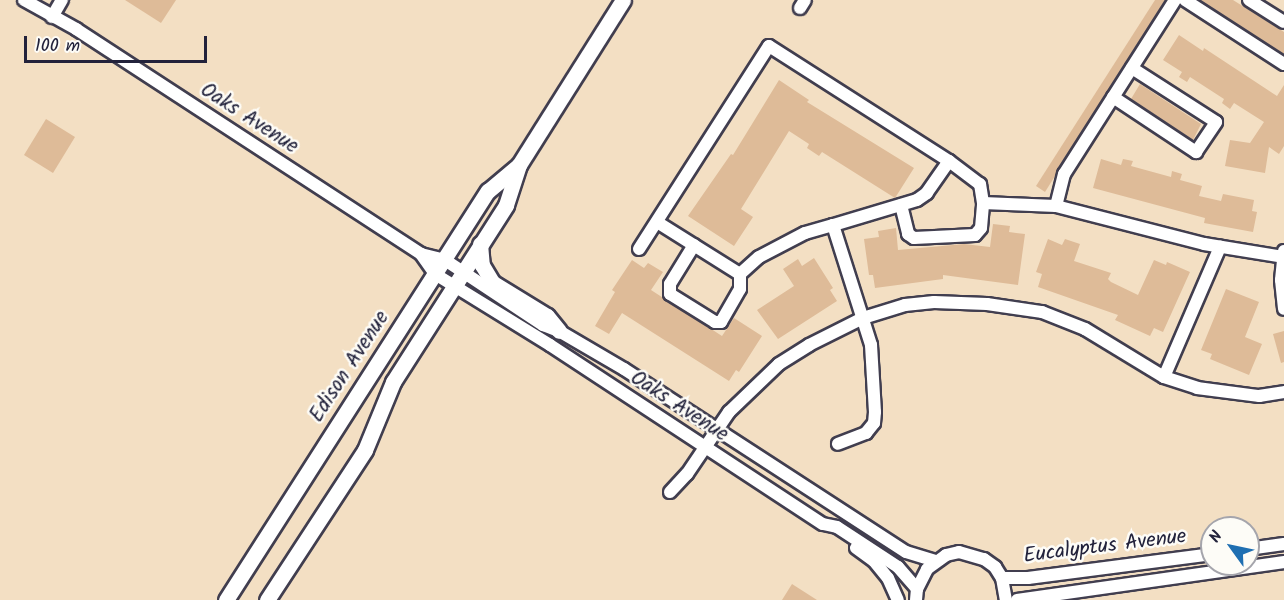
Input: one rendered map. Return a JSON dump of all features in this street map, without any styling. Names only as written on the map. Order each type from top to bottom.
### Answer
[{"type":"main road","name":"Edison Avenue","points":[[267,600],[365,450],[393,382],[506,205],[519,165],[623,0]]},
{"type":"main road","name":"Edison Avenue","points":[[226,600],[488,191],[519,165]]},
{"type":"main road","points":[[480,244],[482,266],[493,283],[548,316],[559,331]]},
{"type":"street","name":"Oaks Avenue","points":[[24,0],[76,29],[421,254],[444,260],[463,271],[543,325],[559,331],[717,429],[906,552],[935,561]]},
{"type":"street","points":[[52,16],[62,0]]},
{"type":"street","points":[[1056,206],[1064,174],[1175,0]]},
{"type":"street","points":[[1185,0],[1284,64]]},
{"type":"street","points":[[1249,0],[1284,22]]},
{"type":"street","points":[[639,249],[769,46],[949,161],[980,184],[983,203],[981,228],[975,235],[914,238],[908,234],[901,205]]},
{"type":"street","points":[[1113,97],[1197,152],[1216,122],[1132,68]]},
{"type":"street","points":[[694,245],[670,284],[670,294],[715,322],[721,322],[740,289],[740,274],[759,257],[805,233],[916,200],[927,193],[949,161]]},
{"type":"street","points":[[983,203],[1056,206],[1220,248],[1283,254],[1284,309]]},
{"type":"street","points":[[657,222],[740,274]]},
{"type":"street","points":[[833,225],[871,345],[874,423],[866,433],[838,444]]},
{"type":"street","points":[[1164,377],[1220,248]]},
{"type":"street","name":"Oaks Avenue","points":[[421,254],[435,274],[453,286],[550,345],[824,524],[837,527],[898,567],[917,594]]},
{"type":"street","points":[[670,492],[687,474],[729,412],[780,364],[809,345],[863,318],[905,305],[934,302],[987,304],[1041,312],[1085,328],[1164,377],[1197,388],[1226,394],[1259,396],[1284,392]]},
{"type":"street","points":[[824,524],[873,561],[888,578],[898,600]]},
{"type":"street","points":[[1260,547],[1284,544]]},
{"type":"street","points":[[917,594],[927,569],[935,561],[953,554],[972,554],[995,567],[1002,578],[1006,600]]},
{"type":"street","name":"Eucalyptus Avenue","points":[[1002,578],[1028,578],[1200,556]]},
{"type":"street","name":"Eucalyptus Avenue","points":[[1017,600],[1284,562]]},
{"type":"building","points":[[125,0],[176,0],[161,23]]},
{"type":"building","points":[[1155,0],[1165,0],[1045,192],[1036,186]]},
{"type":"building","points":[[1200,0],[1233,0],[1284,32],[1284,54]]},
{"type":"building","points":[[1179,35],[1203,51],[1204,48],[1277,96],[1284,85],[1284,146],[1279,154],[1269,147],[1265,173],[1225,166],[1230,140],[1250,143],[1264,122],[1234,103],[1230,109],[1222,103],[1224,99],[1190,77],[1187,82],[1179,77],[1182,72],[1163,60]]},
{"type":"building","points":[[779,80],[809,100],[807,102],[914,168],[895,198],[822,152],[819,156],[807,148],[809,144],[789,131],[741,209],[753,217],[734,246],[688,216],[731,154],[733,155]]},
{"type":"building","points":[[1140,84],[1201,124],[1193,140],[1131,99]]},
{"type":"building","points":[[46,119],[75,137],[53,173],[24,155]]},
{"type":"building","points":[[1101,159],[1121,165],[1123,159],[1133,161],[1131,166],[1171,177],[1172,171],[1182,174],[1180,180],[1202,186],[1199,196],[1221,201],[1223,194],[1254,200],[1252,211],[1257,212],[1253,232],[1204,223],[1205,218],[1093,188]]},
{"type":"building","points":[[993,224],[1010,226],[1009,232],[1025,234],[1018,285],[943,275],[943,279],[875,288],[873,275],[869,275],[864,239],[879,237],[878,231],[896,228],[898,250],[964,244],[990,247]]},
{"type":"building","points":[[1048,239],[1062,245],[1065,239],[1080,244],[1074,261],[1111,273],[1108,279],[1111,282],[1138,295],[1154,260],[1166,265],[1167,262],[1190,272],[1163,332],[1154,328],[1150,336],[1115,320],[1118,315],[1038,287],[1042,274],[1036,272]]},
{"type":"building","points":[[814,258],[833,288],[830,290],[837,301],[778,339],[757,310],[794,286],[783,269],[798,259],[802,266]]},
{"type":"building","points":[[632,260],[644,268],[648,263],[663,272],[651,290],[722,336],[734,318],[762,336],[739,372],[736,370],[729,381],[622,313],[609,334],[595,326],[615,292],[612,290]]},
{"type":"building","points":[[1226,289],[1259,302],[1245,337],[1262,344],[1249,375],[1210,359],[1212,354],[1201,350]]},
{"type":"building","points":[[1284,331],[1284,362],[1281,363],[1273,334]]},
{"type":"building","points":[[792,584],[817,600],[782,600]]}]
